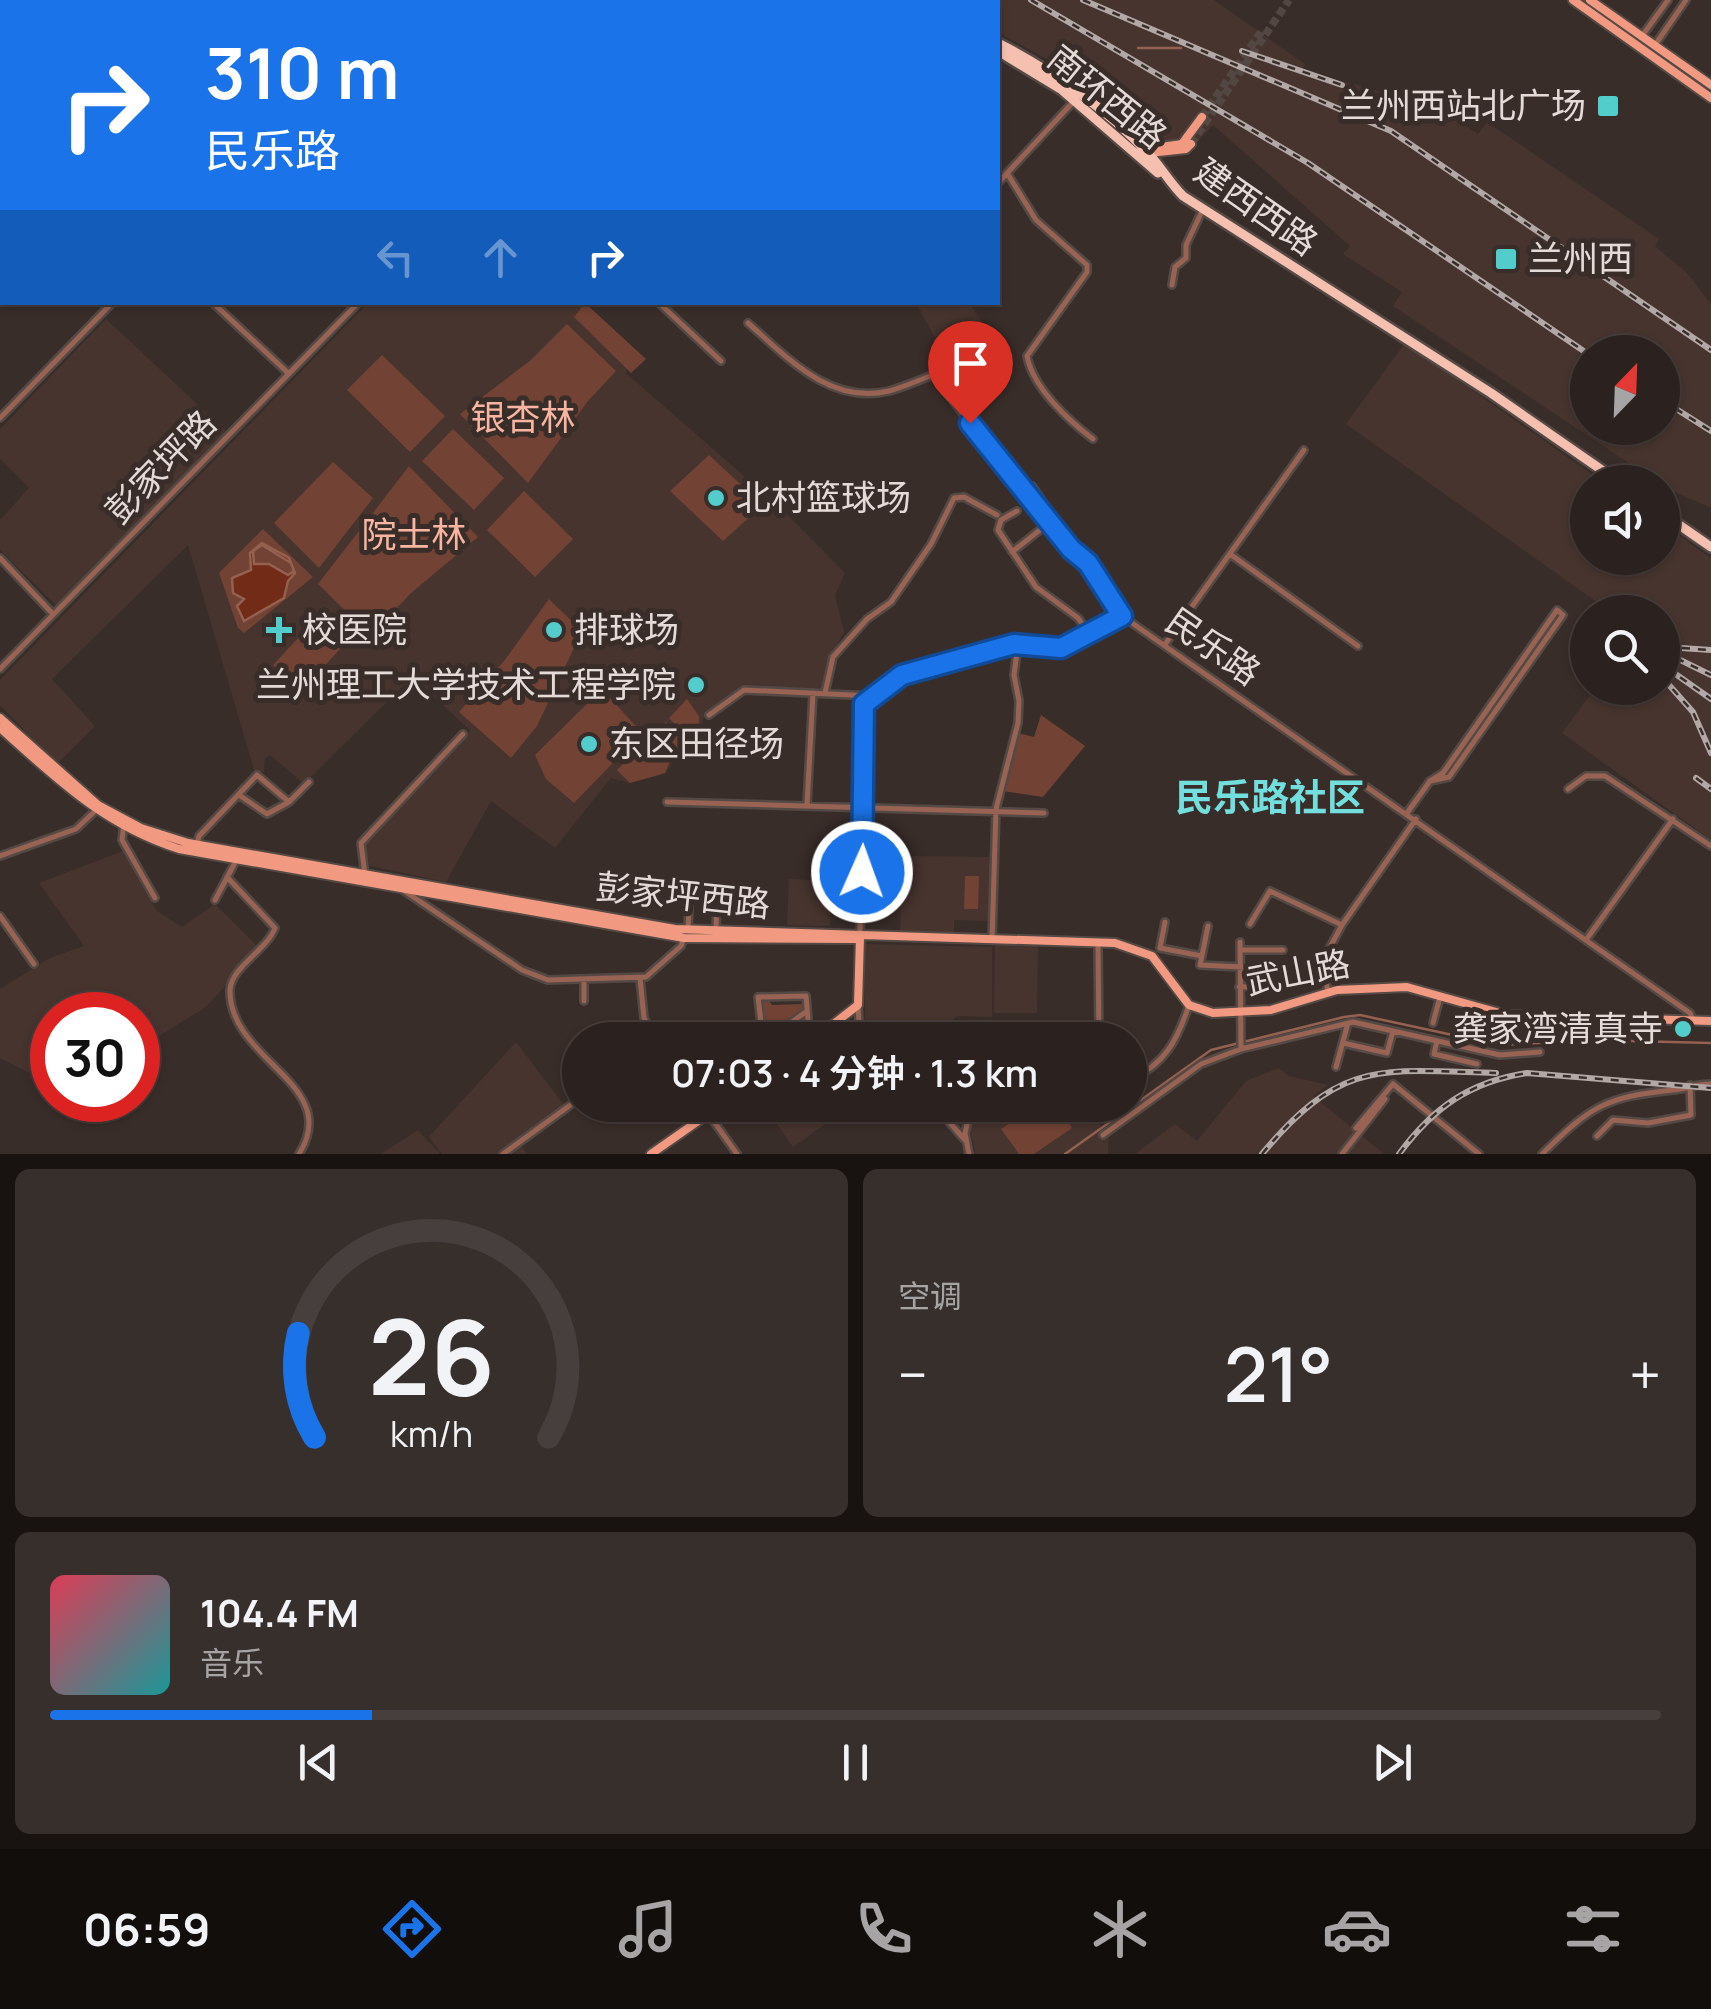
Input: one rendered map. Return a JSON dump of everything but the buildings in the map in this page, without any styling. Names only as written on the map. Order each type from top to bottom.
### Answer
[{"type":"highway","name":"南环西路","points":[[1000,44],[1032,60],[1076,98]]},
{"type":"highway","name":"南环西路","points":[[1000,52],[1076,98]]},
{"type":"highway","points":[[1076,98],[1142,154]]},
{"type":"highway","name":"南环西路","points":[[1142,154],[1178,192]]},
{"type":"highway","name":"建西西路","points":[[1178,192],[1468,378],[1594,465]]},
{"type":"highway","name":"建西西路","points":[[1468,378],[1587,465]]},
{"type":"highway","points":[[1680,528],[1711,550]]},
{"type":"main road","points":[[1573,0],[1711,98]]},
{"type":"main road","points":[[1590,0],[1711,85]]},
{"type":"main road","points":[[1142,154],[1182,144],[1202,117]]},
{"type":"main road","points":[[1142,154],[1186,149],[1191,144]]},
{"type":"main road","name":"彭家坪西路","points":[[0,718],[76,788],[123,823]]},
{"type":"main road","name":"彭家坪西路","points":[[0,728],[95,811],[237,859],[685,933],[847,942],[860,937]]},
{"type":"main road","name":"彭家坪西路","points":[[196,848],[685,933],[860,937]]},
{"type":"main road","points":[[833,1022],[858,1005],[860,937],[1098,942],[1126,946],[1152,956],[1189,1005]]},
{"type":"main road","name":"武山路","points":[[1189,1005],[1213,1014],[1239,1014],[1271,1010],[1328,992],[1407,987],[1507,1014],[1711,1020]]},
{"type":"main road","points":[[651,1154],[697,1122]]},
{"type":"street","points":[[1642,36],[1668,0]]},
{"type":"street","points":[[1655,45],[1686,0]]},
{"type":"street","points":[[1000,180],[1076,98]]},
{"type":"street","points":[[1006,173],[1036,220],[1086,265],[1087,272],[1028,356],[1030,368],[1054,402],[1094,440]]},
{"type":"street","points":[[1172,285],[1175,266],[1186,258],[1186,245],[1203,209]]},
{"type":"street","points":[[0,418],[111,305]]},
{"type":"street","points":[[215,305],[287,372]]},
{"type":"street","name":"彭家坪路","points":[[0,668],[356,305]]},
{"type":"street","points":[[661,305],[720,362]]},
{"type":"street","points":[[748,323],[812,379],[834,388],[887,392],[934,375],[1050,522],[1088,563]]},
{"type":"street","points":[[1166,644],[1304,450]]},
{"type":"street","points":[[1032,486],[1122,616]]},
{"type":"street","points":[[826,693],[833,657],[867,619],[891,602],[932,544],[954,498],[964,497],[997,515]]},
{"type":"street","points":[[1017,510],[998,525],[1012,552],[1036,587],[1078,618],[1088,632]]},
{"type":"street","points":[[1012,552],[1050,522]]},
{"type":"street","points":[[1230,554],[1358,646]]},
{"type":"street","points":[[0,558],[52,613]]},
{"type":"street","points":[[1407,813],[1430,781],[1449,777],[1560,612]]},
{"type":"street","name":"民乐路","points":[[874,696],[902,675],[1018,644],[1061,648],[1122,616],[1407,813],[1694,1020]]},
{"type":"street","points":[[992,940],[996,809],[1019,711],[1014,675],[1018,644]]},
{"type":"street","points":[[708,716],[744,690],[874,696]]},
{"type":"street","points":[[807,804],[813,693]]},
{"type":"street","points":[[860,937],[864,807],[861,710],[874,696]]},
{"type":"street","points":[[365,875],[361,843],[463,734]]},
{"type":"street","points":[[196,848],[199,836],[257,775],[289,802]]},
{"type":"street","points":[[1568,789],[1586,776],[1605,776],[1711,846]]},
{"type":"street","points":[[239,795],[267,814],[289,802],[308,782]]},
{"type":"street","points":[[667,802],[1044,813]]},
{"type":"street","points":[[0,856],[76,829],[95,811]]},
{"type":"street","points":[[1586,940],[1673,819]]},
{"type":"street","points":[[1328,992],[1322,962],[1342,925],[1416,820]]},
{"type":"street","points":[[123,823],[122,840],[155,898]]},
{"type":"street","points":[[216,900],[237,859]]},
{"type":"street","points":[[227,877],[274,928],[232,980],[230,994],[241,1033],[293,1085],[309,1111],[312,1128],[299,1154]]},
{"type":"street","points":[[399,888],[536,977],[640,978],[652,973],[685,933],[690,906]]},
{"type":"street","points":[[1250,924],[1270,891],[1342,925]]},
{"type":"street","points":[[716,899],[716,932]]},
{"type":"street","points":[[0,916],[34,964]]},
{"type":"street","points":[[1165,922],[1160,948],[1202,956]]},
{"type":"street","points":[[1208,926],[1200,965],[1281,968]]},
{"type":"street","points":[[1098,942],[1100,1022]]},
{"type":"street","points":[[1240,942],[1240,1047]]},
{"type":"street","points":[[1240,950],[1282,950]]},
{"type":"street","points":[[640,978],[646,1022]]},
{"type":"street","points":[[584,979],[584,1001]]},
{"type":"street","points":[[1239,987],[1282,986]]},
{"type":"street","points":[[1433,1022],[1441,994]]},
{"type":"street","points":[[762,1022],[758,997],[806,996],[810,1022]]},
{"type":"street","points":[[858,1005],[859,1022]]},
{"type":"street","points":[[1147,1072],[1172,1048],[1189,1005]]},
{"type":"street","points":[[792,1022],[808,1011]]},
{"type":"street","points":[[1336,1067],[1348,1023]]},
{"type":"street","points":[[1103,1135],[1201,1064],[1240,1047],[1348,1023],[1500,1055],[1540,1052]]},
{"type":"street","points":[[1343,1043],[1386,1054],[1392,1031]]},
{"type":"street","points":[[1437,1041],[1434,1054],[1478,1064]]},
{"type":"street","points":[[1597,1136],[1613,1120],[1648,1124],[1691,1114],[1690,1084]]},
{"type":"street","points":[[1542,1154],[1601,1103],[1654,1090],[1711,1084]]},
{"type":"street","points":[[1356,1128],[1395,1085]]},
{"type":"street","points":[[1342,1154],[1395,1085]]},
{"type":"street","points":[[1395,1085],[1478,1154]]},
{"type":"street","points":[[504,1154],[562,1111]]},
{"type":"street","points":[[714,1122],[737,1154]]},
{"type":"street","points":[[949,1122],[967,1142]]},
{"type":"street","points":[[966,1122],[969,1154]]},
{"type":"shaded area","points":[[1000,0],[1214,0],[1305,64],[1302,70],[1407,99],[1420,97],[1478,134],[1487,122],[1659,239],[1655,246],[1687,273],[1711,304],[1711,508],[1680,494],[1680,465],[1632,465],[1602,445],[1680,445],[1680,335],[1570,335],[1570,424],[1393,306],[1402,292],[1343,254],[1350,246],[1213,125],[1187,153],[1159,155],[1086,81],[1000,33]]},
{"type":"shaded area","points":[[366,305],[585,305],[577,318],[627,367],[626,373],[784,511],[845,573],[835,595],[844,632],[830,658],[828,692],[750,690],[703,719],[702,729],[690,737],[665,774],[630,783],[611,778],[555,848],[491,801],[446,882],[370,866],[364,843],[470,730],[412,677],[304,784],[270,755],[265,759],[264,772],[255,773],[188,545],[52,679],[95,726],[57,764],[0,705],[0,680]]},
{"type":"shaded area","points":[[917,305],[970,305],[1009,362],[964,390]]},
{"type":"shaded area","points":[[106,319],[228,433],[58,607],[0,550],[0,520],[29,488],[0,459],[0,429]]},
{"type":"shaded area","points":[[1405,343],[1579,465],[1570,465],[1570,575],[1680,575],[1680,536],[1711,558],[1711,840],[1562,733],[1583,705],[1680,705],[1680,595],[1587,595],[1346,424]]},
{"type":"shaded area","points":[[262,543],[289,558],[291,563],[295,573],[288,581],[284,598],[244,621],[237,606],[244,599],[233,593],[232,578],[251,570],[250,553]],"holes":[[[262,545],[291,563],[294,571],[288,575],[269,564],[254,564],[253,551]]]},
{"type":"shaded area","points":[[123,851],[157,911],[182,927],[215,904],[259,948],[206,1007],[160,1035],[160,992],[30,992],[30,1073],[0,1058],[0,989],[50,958],[84,946],[39,883]]},
{"type":"shaded area","points":[[903,856],[990,857],[989,921],[954,920],[954,935],[900,934],[901,890],[895,889],[895,868],[903,868]]},
{"type":"shaded area","points":[[789,879],[832,881],[830,926],[787,925]]},
{"type":"shaded area","points":[[995,942],[1038,943],[1037,1013],[994,1013]]},
{"type":"shaded area","points":[[865,944],[992,947],[992,1017],[957,1016],[950,1022],[865,1022]]},
{"type":"shaded area","points":[[516,1042],[562,1102],[562,1113],[520,1144],[527,1154],[442,1154],[429,1137]]},
{"type":"shaded area","points":[[1279,1068],[1289,1076],[1328,1085],[1313,1096],[1384,1154],[1135,1154],[1175,1124],[1197,1141],[1246,1081]]},
{"type":"shaded area","points":[[776,1122],[828,1122],[793,1147]]},
{"type":"shaded area","points":[[969,1122],[1097,1122],[1109,1135],[1108,1154],[975,1154]]},
{"type":"shaded area","points":[[418,1130],[440,1154],[381,1154]]},
{"type":"green space","points":[[587,305],[646,359],[631,373],[574,317]]},
{"type":"green space","name":"银杏林","points":[[567,324],[616,371],[588,401],[528,483],[460,414],[531,360]]},
{"type":"green space","points":[[971,329],[998,367],[975,383],[948,346]]},
{"type":"green space","points":[[382,355],[445,416],[410,452],[347,390]]},
{"type":"green space","points":[[453,429],[504,478],[474,510],[422,461]]},
{"type":"green space","name":"北村篮球场","points":[[709,455],[763,505],[723,541],[670,491]]},
{"type":"green space","points":[[333,462],[373,498],[319,568],[274,523]]},
{"type":"green space","name":"院士林","points":[[409,466],[478,537],[411,593],[371,636],[318,584]]},
{"type":"green space","points":[[524,491],[573,539],[535,577],[487,530]]},
{"type":"green space","points":[[263,529],[313,577],[244,633],[238,628],[219,573]]},
{"type":"green space","points":[[549,599],[582,631],[537,726],[511,758],[459,712],[504,661]]},
{"type":"green space","points":[[313,622],[341,648],[301,691],[273,665]]},
{"type":"green space","name":"东区田径场","points":[[602,689],[642,733],[574,803],[546,779],[535,755]]},
{"type":"green space","points":[[687,699],[699,716],[699,727],[686,736],[669,718]]},
{"type":"green space","points":[[1041,715],[1085,746],[1043,797],[1002,791],[1018,733],[1034,737]]},
{"type":"green space","points":[[666,722],[684,741],[675,755],[653,734]]},
{"type":"green space","points":[[647,740],[670,761],[665,773],[630,783],[617,770]]},
{"type":"green space","points":[[965,876],[979,876],[978,909],[964,909]]},
{"type":"green space","points":[[767,998],[772,1005],[805,1004],[805,1009],[786,1022],[761,1022],[760,999]]},
{"type":"green space","points":[[1011,1122],[1068,1122],[1072,1128],[1034,1154],[1019,1154],[1001,1129]]},
{"type":"waterway","points":[[1138,48],[1181,48]]},
{"type":"waterway","points":[[1065,1154],[1211,1050],[1344,1017],[1360,1015],[1499,1045],[1591,1040],[1711,1043]]},
{"type":"tunnel","points":[[1191,144],[1289,0]]},
{"type":"tunnel","points":[[1611,23],[1711,93]]},
{"type":"tunnel","points":[[1202,117],[1261,32]]},
{"type":"railway","points":[[1031,0],[1308,163],[1570,342]]},
{"type":"railway","points":[[1083,0],[1391,131],[1711,350]]},
{"type":"railway","points":[[1242,51],[1342,85]]},
{"type":"railway","points":[[1680,411],[1711,431]]},
{"type":"railway","points":[[1680,648],[1711,650]]},
{"type":"railway","points":[[1680,660],[1711,675]]},
{"type":"railway","points":[[1680,677],[1711,699]]},
{"type":"railway","points":[[1680,697],[1693,712],[1711,753]]},
{"type":"railway","points":[[1696,778],[1711,789]]},
{"type":"railway","points":[[1262,1154],[1316,1100],[1366,1076],[1422,1071],[1496,1073]]},
{"type":"railway","points":[[1399,1154],[1425,1123],[1454,1100],[1506,1077],[1527,1073],[1711,1088]]},
{"type":"place","name":"兰州西站北广场","points":[[1608,106]]},
{"type":"place","name":"兰州西","points":[[1506,259]]},
{"type":"place","name":"北村篮球场","points":[[716,498]]},
{"type":"place","name":"校医院","points":[[279,630]]},
{"type":"place","name":"排球场","points":[[554,630]]},
{"type":"place","name":"兰州理工大学技术工程学院","points":[[696,685]]},
{"type":"place","name":"东区田径场","points":[[589,744]]},
{"type":"place","name":"龚家湾清真寺","points":[[1683,1029]]},
{"type":"district","name":"民乐路社区","points":[[1270,798]]},
{"type":"route","points":[[862,872],[864,704],[902,675],[1014,644],[1061,648],[1122,616],[1088,563],[1071,549],[970,423]]}]
